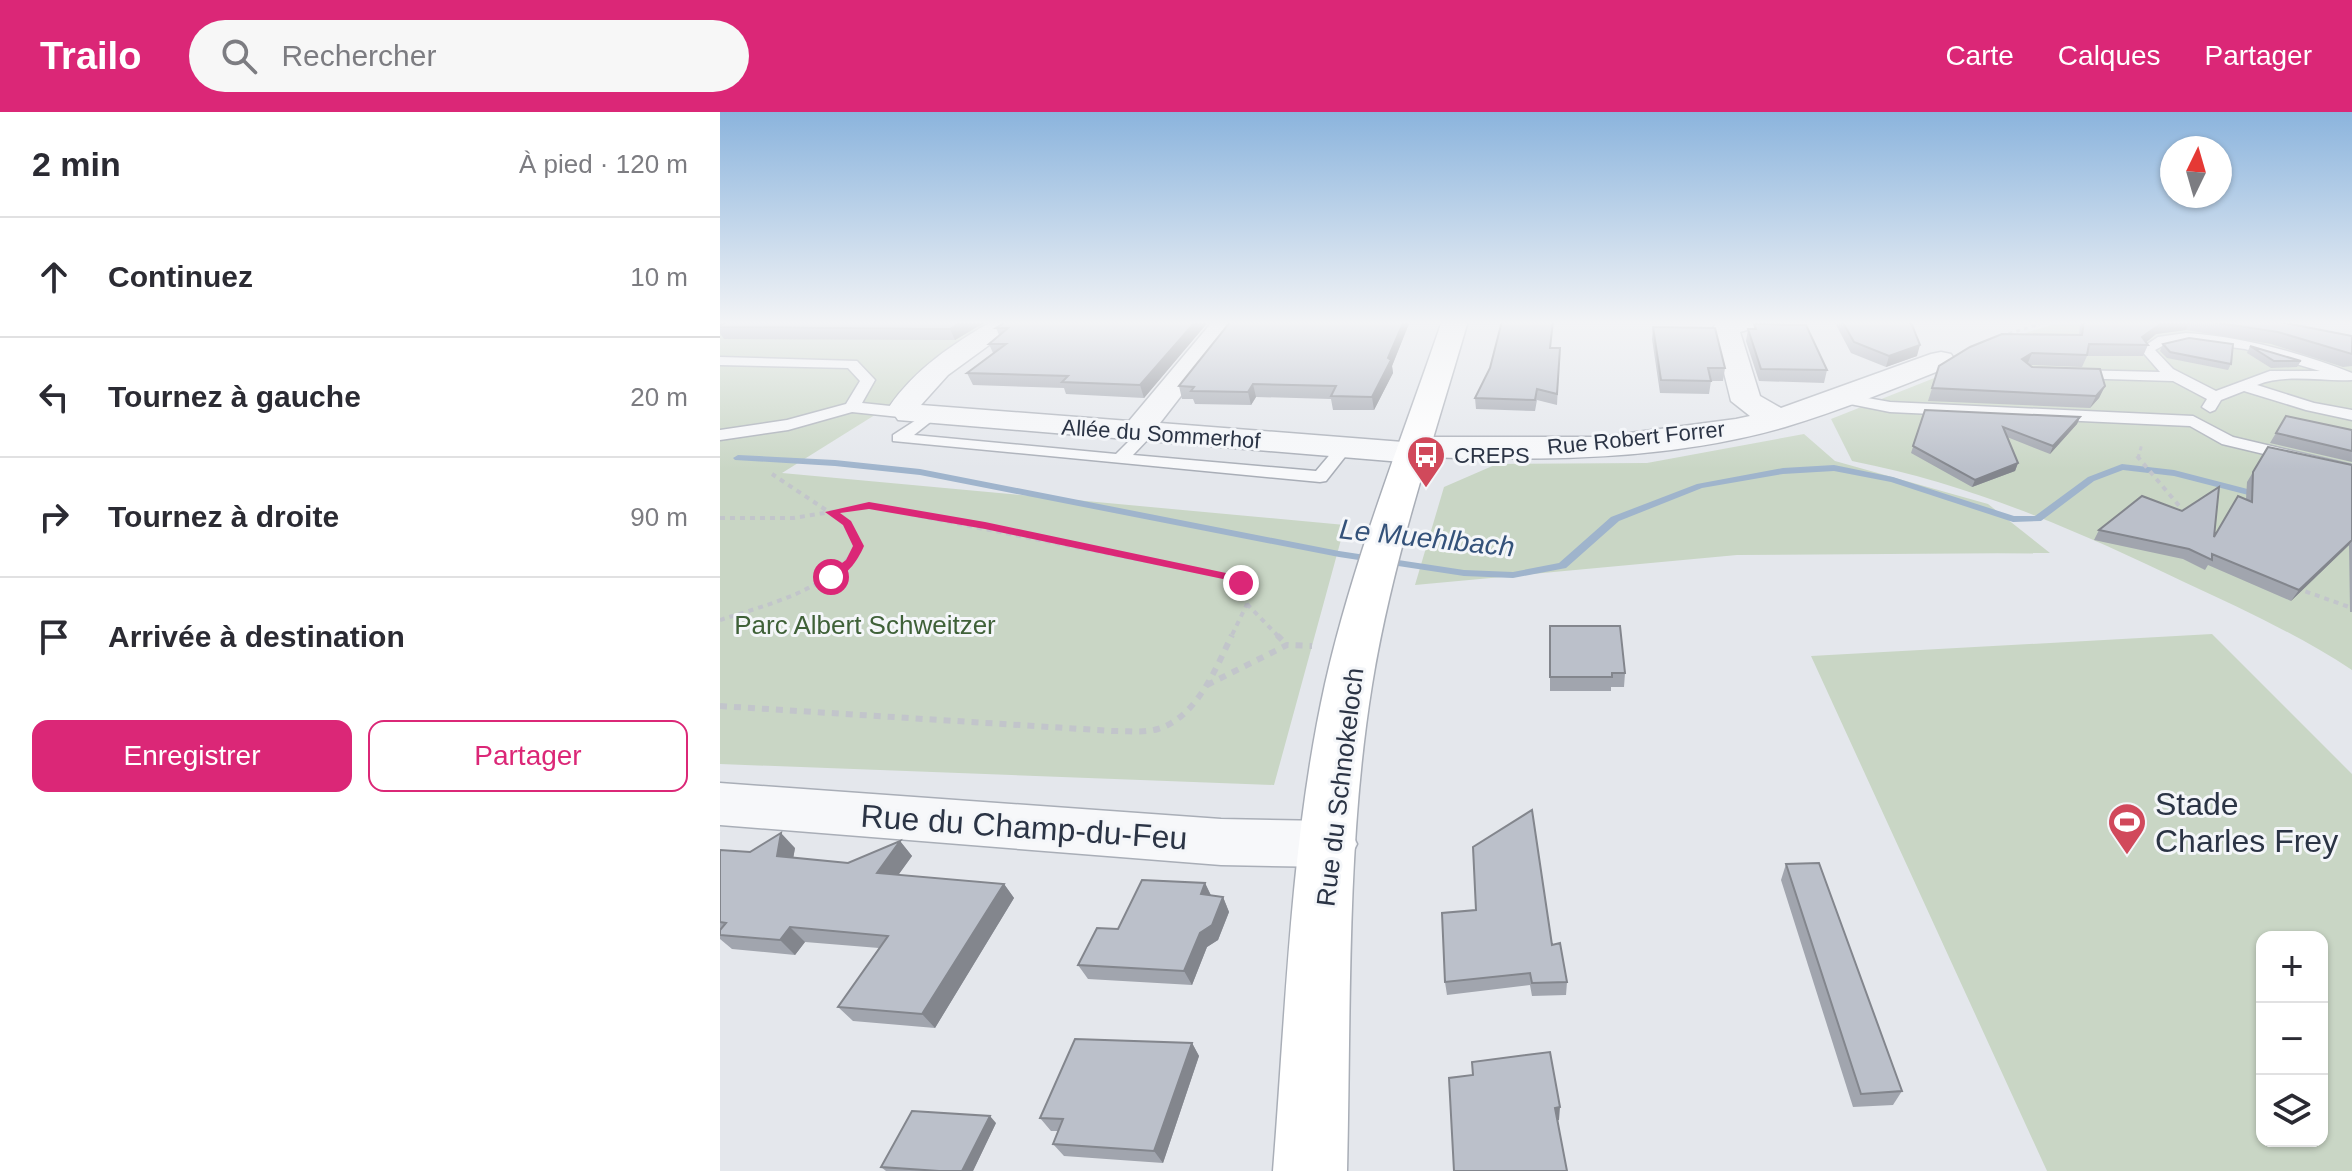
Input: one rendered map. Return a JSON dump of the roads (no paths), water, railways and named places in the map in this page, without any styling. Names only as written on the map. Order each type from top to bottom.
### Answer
[{"type":"street","points":[[920,414],[904,407],[938,370]]},
{"type":"street","points":[[1141,432],[1188,370]]},
{"type":"street","name":"Rue du Schnokeloch","points":[[1310,1171],[1329,844],[1348,686],[1381,556],[1440,370]]},
{"type":"street","points":[[1738,370],[1746,401],[1778,419]]},
{"type":"street","name":"Rue Robert Forrer","points":[[1415,450],[1634,443],[1716,433],[1845,399],[1915,370]]},
{"type":"street","name":"Allée du Sommerhof","points":[[920,414],[1344,448],[1415,450]]},
{"type":"street","name":"Rue du Champ-du-Feu","points":[[720,804],[1221,842],[1329,844]]},
{"type":"lane","points":[[852,407],[868,380],[858,370]]},
{"type":"lane","points":[[2167,370],[2215,397]]},
{"type":"lane","points":[[2057,373],[2176,377]]},
{"type":"lane","points":[[2193,421],[2211,407],[2215,397],[2270,375],[2350,377]]},
{"type":"lane","points":[[2244,386],[2311,407],[2352,415]]},
{"type":"lane","points":[[1845,399],[1890,407],[2193,421],[2228,441],[2352,470]]},
{"type":"lane","points":[[720,435],[788,425],[852,407],[920,414]]},
{"type":"lane","points":[[920,414],[899,438],[1320,477],[1344,448]]},
{"type":"lane","points":[[1120,459],[1141,432]]},
{"type":"waterway","name":"Le Muehlbach","points":[[738,458],[835,463],[920,472],[1339,554],[1464,573],[1513,575],[1562,566],[1615,519],[1700,486],[1783,471],[1834,468],[1893,480],[2013,519],[2037,519],[2091,479],[2122,467],[2174,473],[2260,495]]},
{"type":"place","name":"CREPS","points":[[1426,489]]},
{"type":"place","name":"Stade Charles Frey","points":[[2127,856]]},
{"type":"park label","name":"Parc Albert Schweitzer","points":[[865,625]]}]
